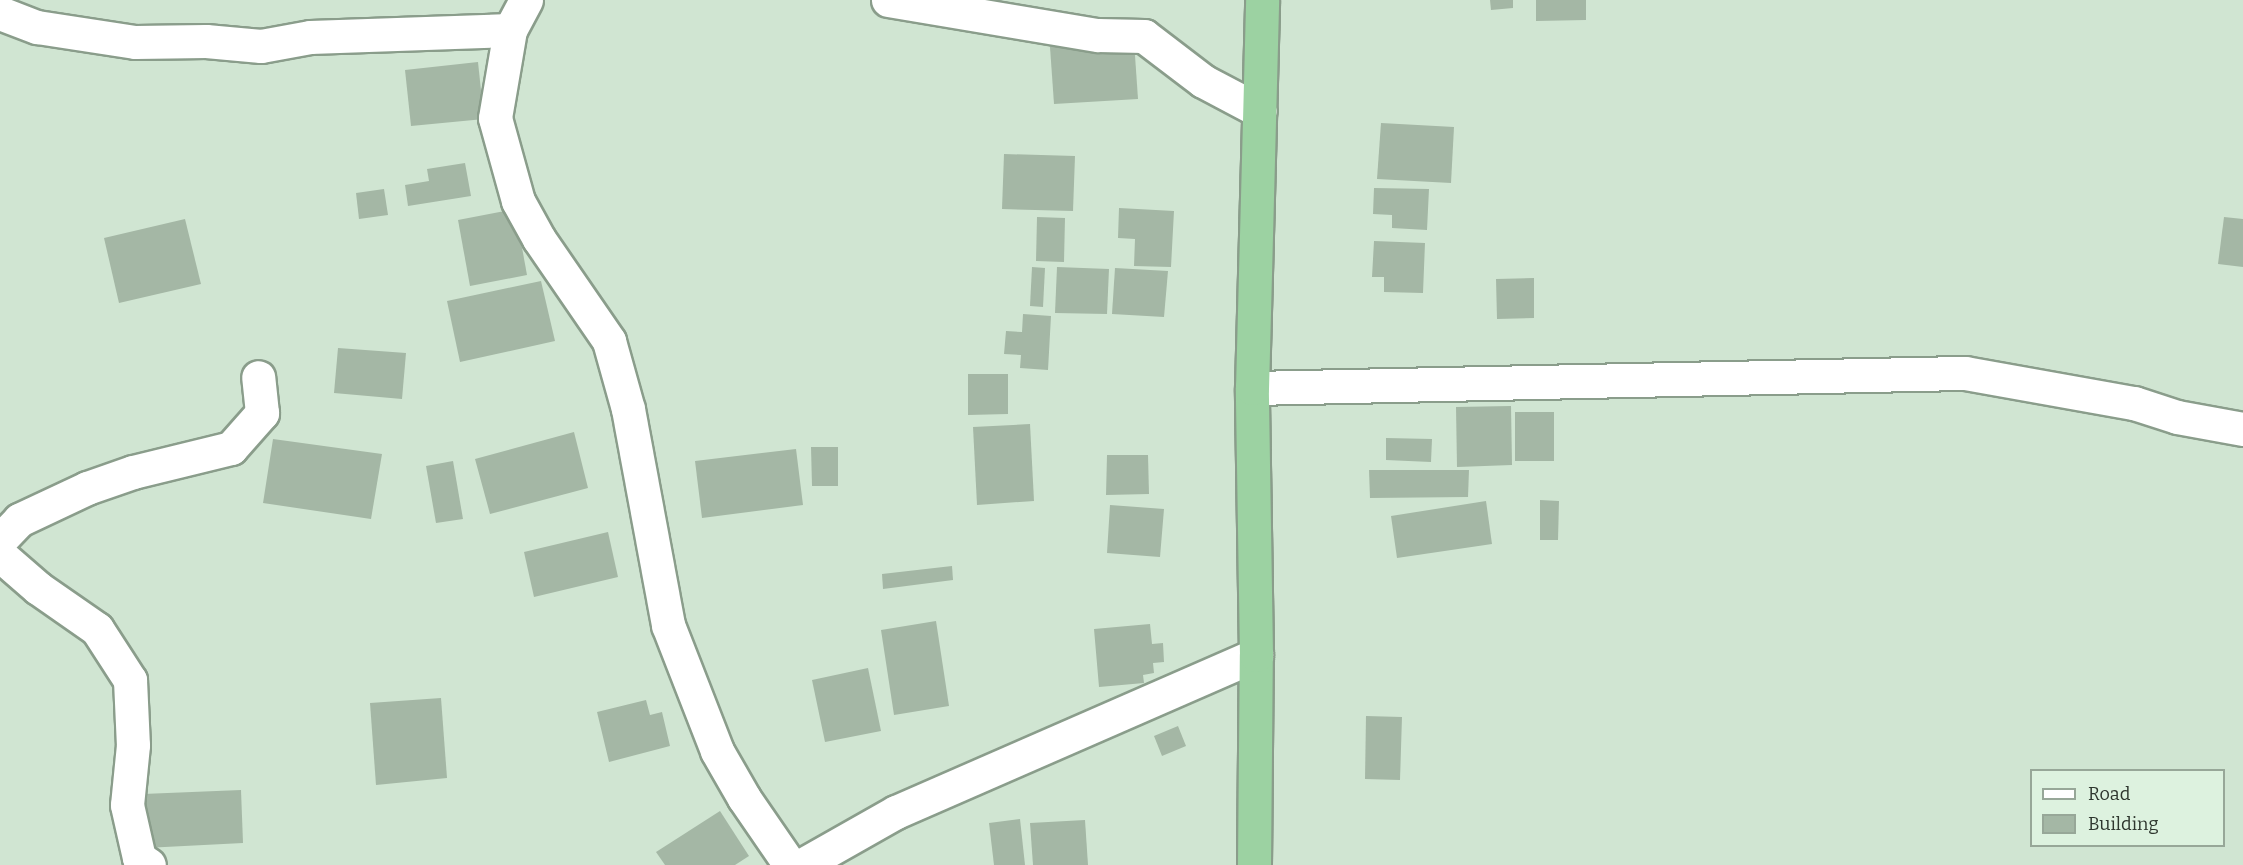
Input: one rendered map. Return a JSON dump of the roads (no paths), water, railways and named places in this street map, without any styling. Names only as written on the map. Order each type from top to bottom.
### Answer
[{"type":"highway","points":[[1254,865],[1256,655],[1252,388],[1262,0]]},
{"type":"street","points":[[526,0],[510,30],[495,118],[518,201],[539,238],[609,341],[628,409],[668,625],[717,751],[744,798],[790,865]]},
{"type":"street","points":[[888,0],[1098,35],[1144,36],[1203,81],[1260,111]]},
{"type":"street","points":[[0,13],[37,27],[135,42],[206,41],[261,46],[310,37],[510,30]]},
{"type":"street","points":[[1252,388],[1965,373],[2134,403],[2177,417],[2243,429]]},
{"type":"street","points":[[0,540],[19,520],[87,488],[133,472],[231,448],[262,413],[258,377]]},
{"type":"street","points":[[0,555],[38,588],[97,629],[130,681],[133,745],[127,805],[139,858],[149,865]]},
{"type":"street","points":[[802,865],[896,812],[1256,655]]}]
